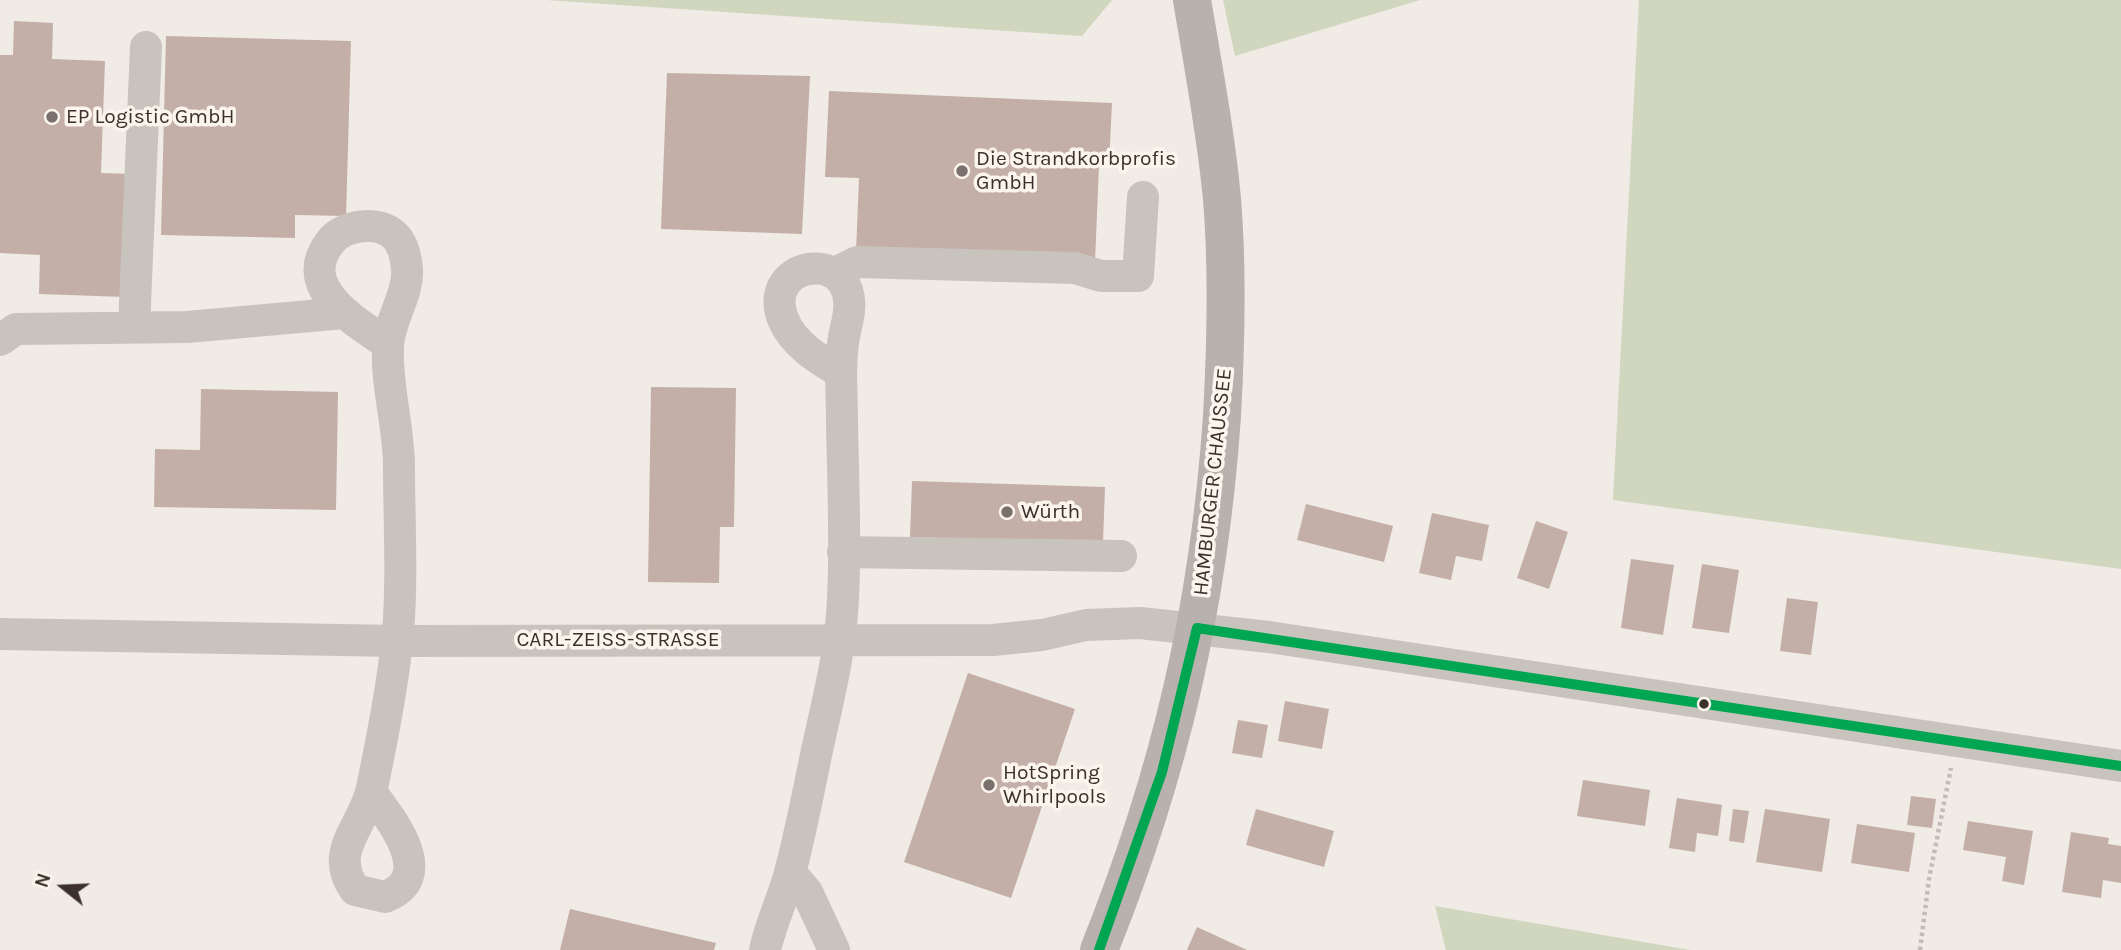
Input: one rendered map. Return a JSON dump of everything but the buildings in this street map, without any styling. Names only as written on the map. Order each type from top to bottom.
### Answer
[{"type":"main road","name":"HAMBURGER CHAUSSEE","points":[[1099,950],[1162,772],[1197,628],[1219,460],[1225,300],[1222,198],[1192,0]]},
{"type":"street","points":[[134,327],[146,47]]},
{"type":"street","points":[[835,273],[857,262],[1075,268],[1101,276],[1138,276],[1143,197]]},
{"type":"street","points":[[371,792],[397,641],[399,464],[388,344],[408,272],[404,251],[394,235],[382,229],[365,226],[338,234],[320,262],[320,283],[344,313],[388,344]]},
{"type":"street","points":[[765,950],[790,872],[833,680],[839,639],[843,552],[840,372],[850,298],[845,284],[835,273],[819,267],[802,270],[788,279],[780,294],[780,310],[786,325],[801,345],[840,372]]},
{"type":"street","points":[[0,340],[16,329],[187,327],[344,313]]},
{"type":"street","points":[[843,552],[1121,556]]},
{"type":"street","name":"CARL-ZEISS-STRASSE","points":[[0,634],[397,641],[993,640],[1023,639],[1097,624],[1140,623],[1269,636],[2121,766]]},
{"type":"street","points":[[790,872],[807,892],[834,950]]},
{"type":"path","points":[[1920,950],[1929,879],[1956,740]]},
{"type":"green space","points":[[546,0],[1112,0],[1082,36]]},
{"type":"green space","points":[[1223,0],[1420,0],[1235,56]]},
{"type":"green space","points":[[1639,0],[2121,0],[2121,569],[1613,500]]},
{"type":"green space","points":[[1435,906],[1690,950],[1446,950]]},
{"type":"transit line","points":[[1197,628],[2121,766]]},
{"type":"transit line","points":[[1099,950],[1162,772],[1197,628]]},
{"type":"place","name":"EP Logistic GmbH","points":[[52,117]]},
{"type":"place","name":"Die Strandkorbprofis GmbH","points":[[962,171]]},
{"type":"place","name":"Würth","points":[[1007,512]]},
{"type":"place","name":"HotSpring Whirlpools","points":[[989,785]]}]
